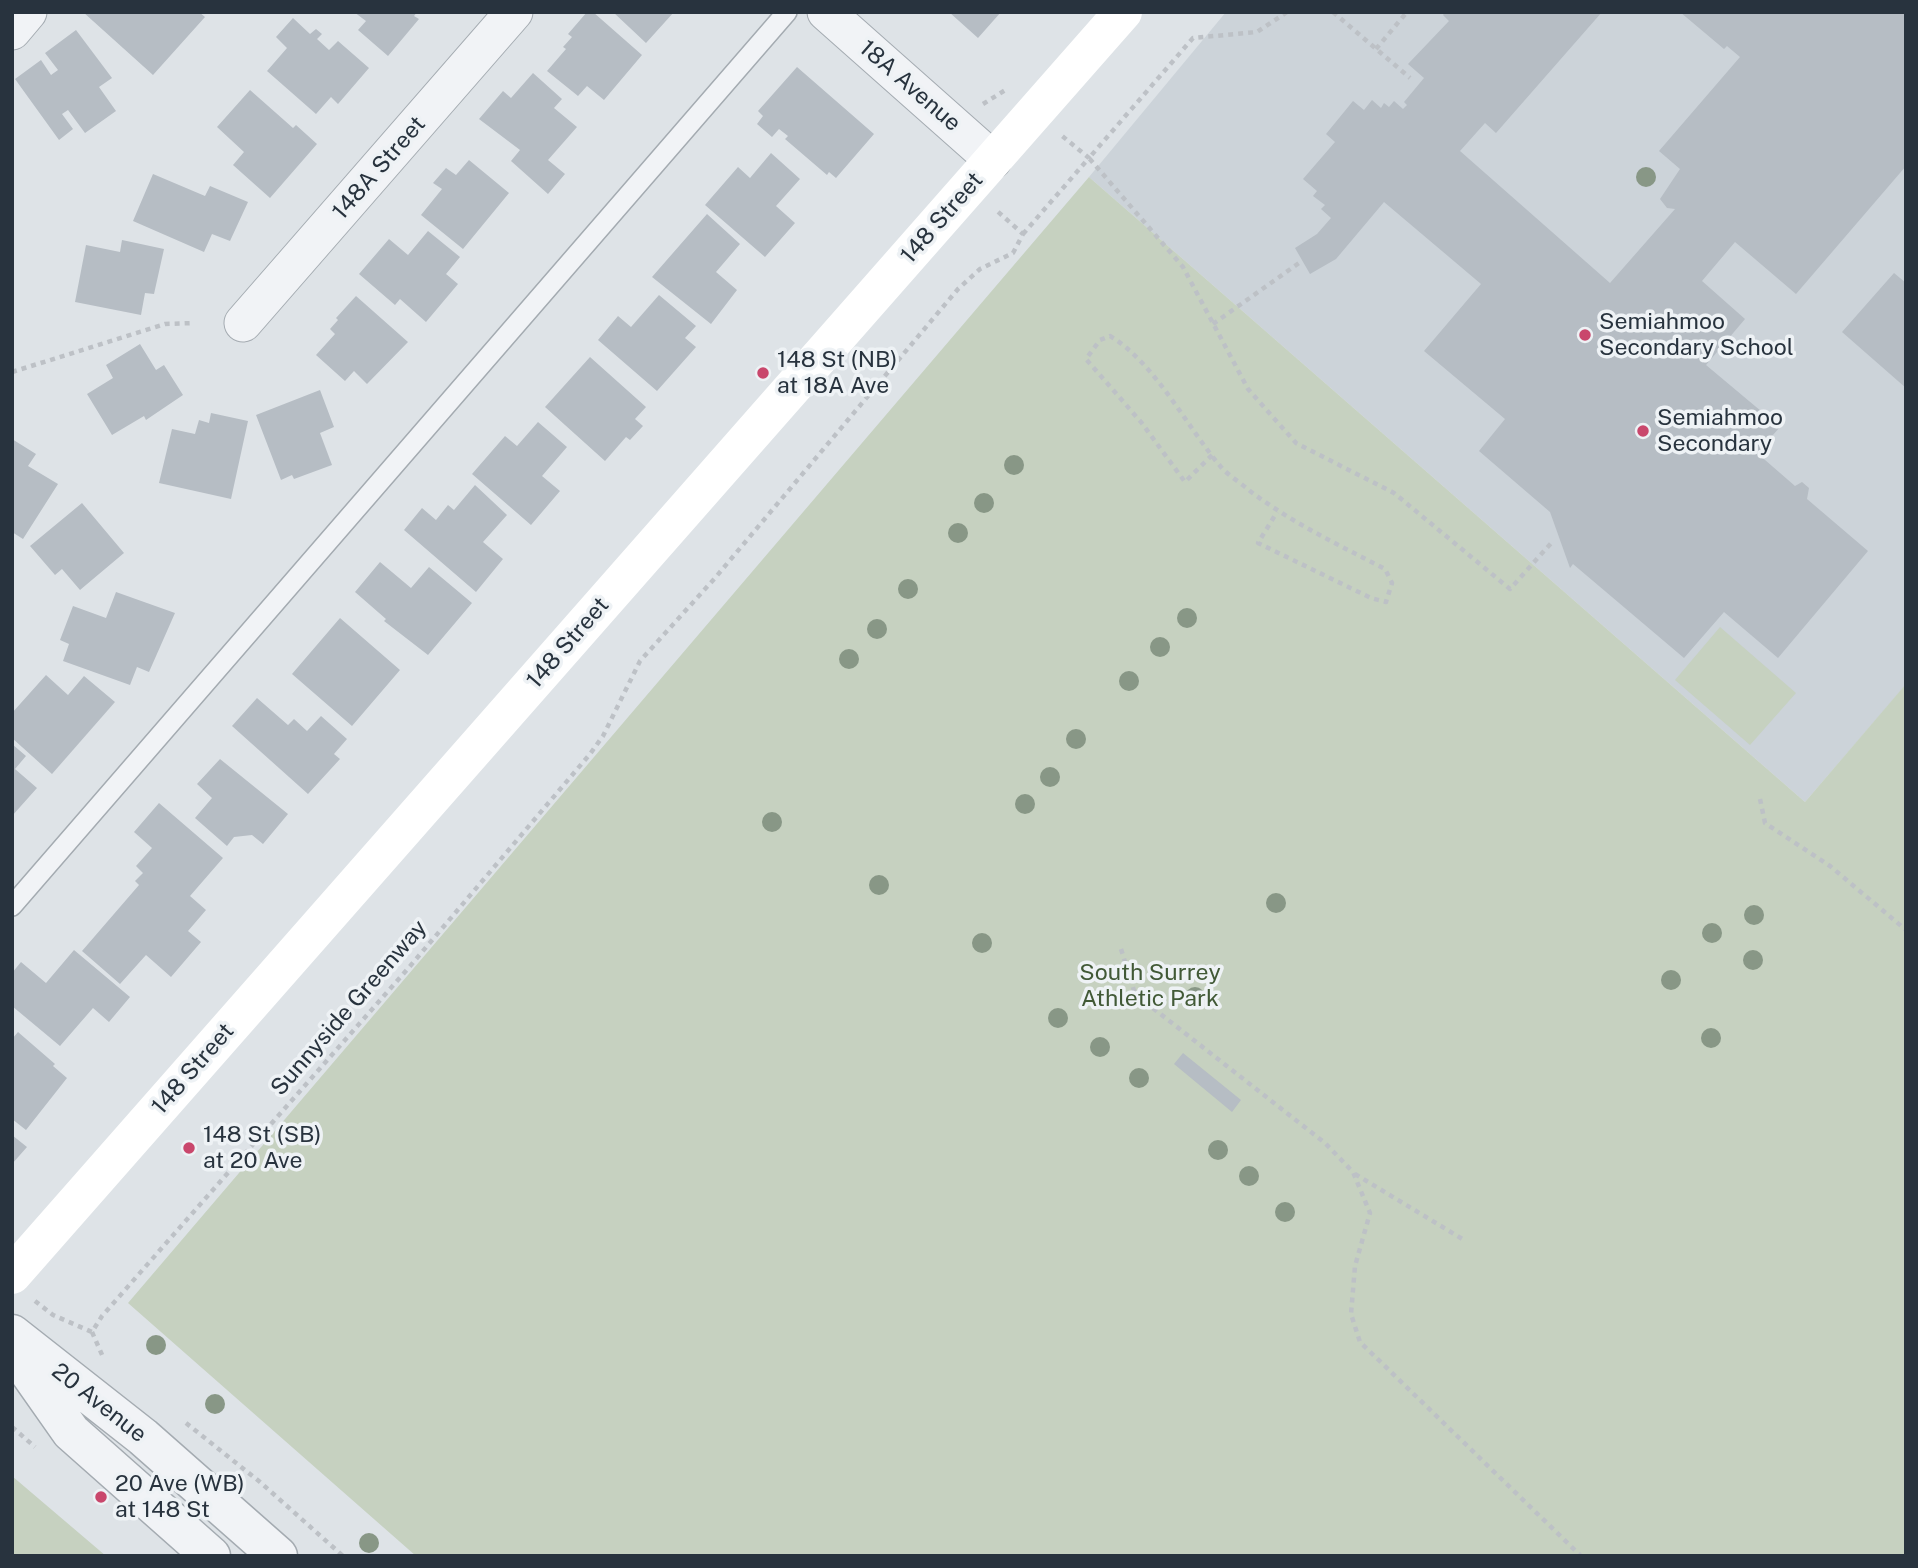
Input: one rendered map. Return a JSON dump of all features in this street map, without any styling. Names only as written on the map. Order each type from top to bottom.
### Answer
[{"type":"main road","name":"148 Street","points":[[12,1275],[1124,12]]},
{"type":"street","points":[[12,31],[28,12]]},
{"type":"street","name":"148A Street","points":[[243,323],[514,12]]},
{"type":"street","name":"18A Avenue","points":[[826,12],[993,160]]},
{"type":"street","name":"20 Avenue","points":[[12,1334],[143,1437],[278,1556]]},
{"type":"street","name":"20 Avenue","points":[[12,1349],[71,1432],[211,1556]]},
{"type":"lane","points":[[12,906],[787,12]]},
{"type":"path","points":[[1008,220],[1023,234],[1192,38],[1257,32],[1287,12]]},
{"type":"path","points":[[1333,12],[1410,78]]},
{"type":"path","points":[[1376,49],[1407,12]]},
{"type":"path","points":[[983,104],[1004,87]]},
{"type":"path","points":[[1074,147],[1088,158],[1183,267],[1248,389],[1296,443],[1394,493],[1510,589],[1553,541]]},
{"type":"path","name":"Sunnyside Greenway","points":[[92,1332],[102,1316],[411,965],[590,754],[603,736],[640,661],[715,578],[958,289],[980,269],[1013,253],[1023,234]]},
{"type":"path","points":[[1213,324],[1299,263]]},
{"type":"path","points":[[12,372],[165,324],[194,323]]},
{"type":"path","points":[[1212,455],[1185,482],[1141,422],[1086,359],[1100,340],[1110,336],[1127,346],[1212,455],[1222,469],[1278,512],[1385,569],[1392,583],[1386,602],[1371,598],[1258,543],[1278,512]]},
{"type":"path","points":[[1760,799],[1765,823],[1830,866],[1906,930]]},
{"type":"path","points":[[1121,949],[1135,994],[1325,1143],[1353,1172],[1464,1240]]},
{"type":"path","points":[[1353,1172],[1370,1213],[1355,1266],[1351,1314],[1360,1342],[1581,1556]]},
{"type":"path","points":[[53,1315],[92,1332],[102,1356],[112,1364]]},
{"type":"path","points":[[176,1414],[260,1482],[343,1556]]},
{"type":"shaded area","name":"Semiahmoo Secondary","points":[[1226,12],[1906,12],[1906,685],[1805,802],[1089,177]]},
{"type":"green space","name":"South Surrey Athletic Park","points":[[1089,177],[1805,802],[1906,684],[1906,1556],[416,1556],[128,1303]]},
{"type":"green space","points":[[1720,627],[1796,693],[1750,745],[1675,680]]},
{"type":"green space","points":[[12,1476],[106,1556],[12,1556]]},
{"type":"building","points":[[83,12],[199,12],[205,17],[153,75]]},
{"type":"building","points":[[354,12],[417,12],[414,16],[419,19],[388,56],[358,30],[366,21]]},
{"type":"building","points":[[587,12],[593,12],[642,55],[604,100],[587,86],[578,96],[547,71],[566,49],[563,47],[572,37],[568,34]]},
{"type":"building","points":[[613,12],[674,12],[646,43]]},
{"type":"building","points":[[949,12],[1001,12],[978,38]]},
{"type":"building","name":"Semiahmoo Secondary School","points":[[1445,12],[1602,12],[1496,133],[1485,123],[1460,151],[1610,283],[1675,209],[1667,208],[1660,199],[1680,169],[1659,151],[1740,57],[1727,46],[1724,49],[1680,12],[1906,12],[1906,166],[1796,294],[1735,242],[1702,281],[1745,319],[1706,365],[1780,427],[1757,453],[1795,486],[1802,482],[1809,488],[1807,499],[1868,551],[1778,658],[1724,612],[1684,658],[1573,564],[1570,568],[1550,512],[1479,451],[1505,419],[1424,351],[1481,284],[1384,202],[1336,259],[1310,274],[1295,248],[1317,234],[1331,218],[1321,209],[1325,205],[1313,196],[1317,191],[1303,179],[1335,142],[1326,134],[1353,101],[1364,110],[1372,100],[1381,108],[1384,103],[1389,107],[1394,101],[1403,109],[1407,105],[1404,102],[1424,78],[1408,64],[1449,21],[1443,15]]},
{"type":"building","points":[[293,18],[310,34],[316,29],[322,34],[317,39],[329,50],[338,41],[369,68],[338,104],[331,97],[316,114],[267,71],[287,48],[276,37]]},
{"type":"building","points":[[76,30],[112,78],[99,87],[116,111],[85,133],[68,110],[62,114],[73,129],[59,140],[15,79],[41,60],[51,75],[58,70],[45,53]]},
{"type":"building","points":[[797,67],[874,134],[836,178],[829,172],[827,175],[785,139],[788,136],[779,129],[772,137],[757,124],[763,116],[758,111]]},
{"type":"building","points":[[533,73],[562,99],[554,108],[577,127],[548,160],[565,174],[548,194],[511,161],[520,150],[479,119],[503,91],[511,98]]},
{"type":"building","points":[[250,90],[293,128],[296,125],[317,144],[270,198],[233,165],[244,152],[217,127]]},
{"type":"building","points":[[771,153],[800,179],[776,206],[795,223],[765,257],[705,205],[738,167],[750,178]]},
{"type":"building","points":[[469,160],[509,193],[463,249],[421,215],[442,189],[433,183],[446,168],[456,175]]},
{"type":"building","points":[[153,174],[205,196],[210,186],[248,202],[230,241],[212,234],[204,252],[133,221]]},
{"type":"building","points":[[707,214],[740,244],[716,272],[737,290],[711,324],[652,277]]},
{"type":"building","points":[[428,231],[460,257],[446,274],[458,284],[426,322],[400,299],[395,305],[359,274],[389,239],[408,255]]},
{"type":"building","points":[[122,240],[164,249],[154,294],[145,293],[141,315],[75,302],[86,245],[120,252]]},
{"type":"building","points":[[1894,273],[1906,283],[1906,388],[1842,332]]},
{"type":"building","points":[[659,295],[696,326],[685,338],[696,347],[657,391],[598,340],[618,316],[631,327]]},
{"type":"building","points":[[356,296],[408,342],[367,384],[354,371],[345,381],[316,355],[335,334],[330,329],[338,320],[336,318]]},
{"type":"building","points":[[140,344],[156,370],[164,365],[183,395],[146,420],[144,416],[112,435],[87,394],[113,378],[106,365]]},
{"type":"building","points":[[590,357],[646,407],[635,419],[643,426],[630,440],[626,437],[605,461],[545,407]]},
{"type":"building","points":[[320,390],[334,427],[320,433],[332,465],[294,479],[292,475],[281,480],[256,415]]},
{"type":"building","points":[[211,413],[248,421],[231,499],[159,483],[172,429],[195,434],[199,420],[209,423]]},
{"type":"building","points":[[538,422],[567,447],[542,476],[560,491],[531,525],[472,474],[505,436],[517,446]]},
{"type":"building","points":[[12,439],[36,454],[28,466],[58,484],[23,539],[12,532]]},
{"type":"building","points":[[475,485],[507,515],[483,542],[503,559],[476,592],[404,530],[422,508],[436,520],[448,505],[454,510]]},
{"type":"building","points":[[82,503],[124,553],[80,590],[62,569],[55,575],[30,546]]},
{"type":"building","points":[[380,562],[411,588],[429,567],[472,603],[428,655],[384,621],[386,619],[355,592]]},
{"type":"building","points":[[116,592],[175,613],[149,672],[137,667],[130,685],[63,661],[69,644],[60,640],[73,606],[106,618]]},
{"type":"building","points":[[340,618],[400,670],[352,726],[292,674]]},
{"type":"building","points":[[46,675],[68,695],[84,676],[115,702],[52,774],[12,738],[12,713]]},
{"type":"building","points":[[257,698],[288,725],[294,719],[307,731],[321,716],[347,739],[334,754],[340,759],[308,794],[232,726]]},
{"type":"building","points":[[12,744],[26,756],[15,769],[37,788],[12,816]]},
{"type":"building","points":[[220,759],[288,814],[263,844],[252,835],[234,837],[227,846],[195,818],[212,798],[197,784]]},
{"type":"building","points":[[159,803],[223,858],[190,896],[206,910],[188,931],[201,942],[171,977],[146,955],[120,984],[82,951],[139,885],[135,881],[143,873],[136,866],[152,848],[134,832]]},
{"type":"building","points":[[74,950],[130,997],[109,1022],[93,1008],[60,1046],[12,1006],[12,973],[21,962],[46,983]]},
{"type":"building","points":[[18,1032],[67,1078],[26,1130],[12,1119],[12,1039]]},
{"type":"building","points":[[1183,1053],[1241,1100],[1232,1112],[1174,1064]]},
{"type":"building","points":[[12,1135],[27,1147],[12,1164]]},
{"type":"place","name":"Semiahmoo Secondary School","points":[[1585,335]]},
{"type":"place","name":"148 St (NB) at 18A Ave","points":[[763,373]]},
{"type":"place","name":"Semiahmoo Secondary","points":[[1643,431]]},
{"type":"place","name":"148 St (SB) at 20 Ave","points":[[189,1148]]},
{"type":"place","name":"20 Ave (WB) at 148 St","points":[[101,1497]]}]
